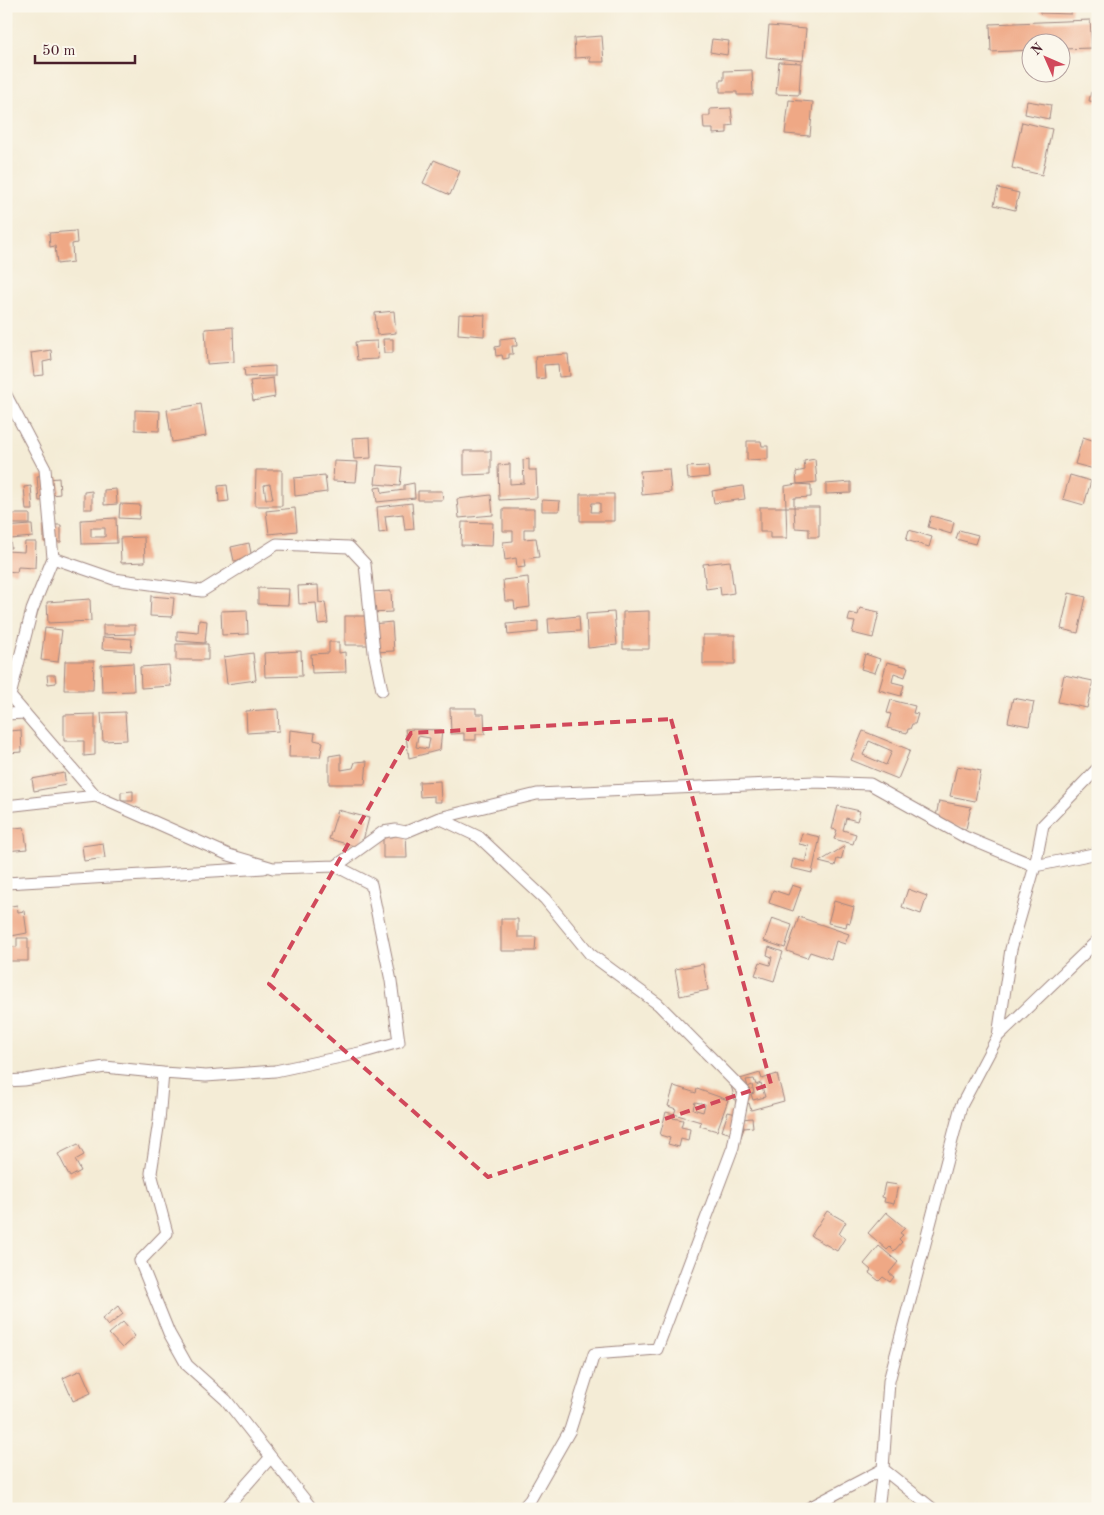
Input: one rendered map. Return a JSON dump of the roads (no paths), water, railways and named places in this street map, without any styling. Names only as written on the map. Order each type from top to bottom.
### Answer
[{"type":"street","points":[[6,395],[45,469],[53,558],[32,610],[10,696],[96,796],[229,855],[273,868]]},
{"type":"street","points":[[53,558],[114,579],[202,591],[277,544],[350,546],[365,564],[374,652],[382,690]]},
{"type":"street","points":[[6,714],[25,713]]},
{"type":"street","points":[[998,1036],[1011,949],[1035,866],[1043,825],[1098,768]]},
{"type":"street","points":[[336,866],[383,832],[396,830],[406,832],[439,818],[537,794],[814,782],[870,784],[964,837],[1035,866],[1098,853]]},
{"type":"street","points":[[6,806],[96,796]]},
{"type":"street","points":[[439,818],[479,837],[545,900],[590,954],[658,1004],[744,1091],[733,1146],[657,1349],[594,1354],[570,1430],[530,1500],[522,1509]]},
{"type":"street","points":[[6,883],[336,866],[371,884],[391,981],[399,1042],[364,1052],[275,1070],[206,1076],[105,1067],[24,1080],[6,1080]]},
{"type":"street","points":[[878,1509],[883,1469],[889,1381],[960,1106],[998,1036],[1098,940]]},
{"type":"street","points":[[163,1073],[159,1121],[151,1173],[167,1233],[140,1261],[169,1332],[187,1365],[226,1400],[312,1509]]},
{"type":"street","points":[[225,1509],[271,1457]]},
{"type":"street","points":[[807,1509],[883,1469]]},
{"type":"street","points":[[883,1469],[933,1509]]}]
